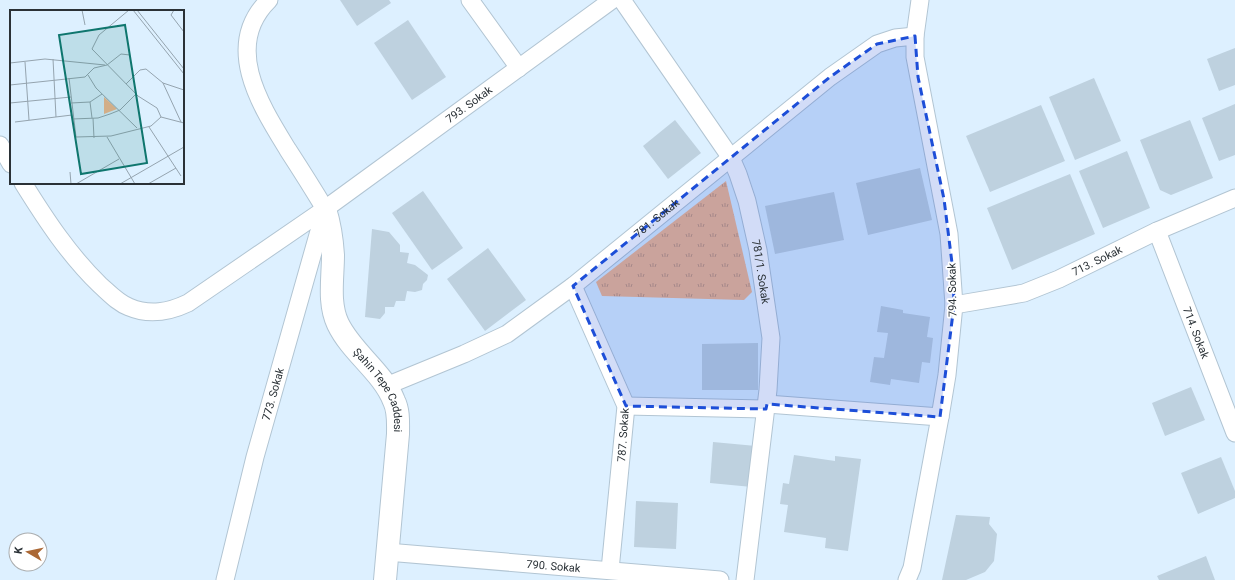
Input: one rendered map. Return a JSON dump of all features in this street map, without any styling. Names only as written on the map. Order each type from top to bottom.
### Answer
[{"type":"street","points":[[269,0],[257,16],[249,34],[247,58],[248,70],[254,87],[272,124],[325,209]]},
{"type":"street","points":[[470,0],[519,68]]},
{"type":"street","name":"793. Sokak","points":[[24,184],[58,237],[83,269],[120,302],[128,307],[144,311],[164,312],[173,310],[188,303],[325,209],[612,0]]},
{"type":"street","name":"781/1. Sokak","points":[[622,0],[731,158],[747,201],[768,307],[771,358],[745,580]]},
{"type":"street","name":"794. Sokak","points":[[907,580],[913,560],[940,417],[947,375],[954,305],[949,234],[915,57],[915,36],[920,0]]},
{"type":"street","name":"781. Sokak","points":[[386,386],[464,354],[507,334],[573,286],[830,77],[877,44],[895,38],[915,36]]},
{"type":"street","points":[[0,146],[10,162]]},
{"type":"street","name":"713. Sokak","points":[[954,305],[1024,293],[1060,279],[1158,231],[1235,198]]},
{"type":"street","name":"Şahin Tepe Caddesi","points":[[325,209],[332,238],[332,300],[338,323],[356,352],[386,386],[394,400],[398,421],[385,580]]},
{"type":"street","name":"773. Sokak","points":[[224,580],[255,457],[325,209]]},
{"type":"street","name":"714. Sokak","points":[[1158,231],[1235,433]]},
{"type":"street","name":"787. Sokak","points":[[573,286],[626,406],[610,570]]},
{"type":"street","points":[[626,406],[766,406],[940,417]]},
{"type":"street","name":"790. Sokak","points":[[387,552],[558,573],[610,570],[720,580]]},
{"type":"highlighted area","points":[[915,36],[918,77],[944,199],[953,271],[954,305],[940,417],[767,404],[766,409],[626,406],[573,286],[830,77],[877,44]]},
{"type":"green space","points":[[726,181],[752,292],[744,300],[602,296],[596,282]]},
{"type":"building","points":[[340,0],[389,0],[391,3],[357,26]]},
{"type":"building","points":[[408,20],[446,77],[412,100],[374,43]]},
{"type":"building","points":[[1235,48],[1235,85],[1219,91],[1207,59]]},
{"type":"building","points":[[1094,78],[1121,141],[1075,160],[1049,97]]},
{"type":"building","points":[[1235,104],[1235,155],[1219,161],[1202,118]]},
{"type":"building","points":[[1041,105],[1065,161],[990,192],[966,136]]},
{"type":"building","points":[[675,120],[701,153],[668,179],[643,146]]},
{"type":"building","points":[[1190,120],[1213,178],[1171,195],[1160,190],[1140,140]]},
{"type":"building","points":[[1127,151],[1150,208],[1103,228],[1079,171]]},
{"type":"building","points":[[920,168],[932,220],[868,235],[856,183]]},
{"type":"building","points":[[1070,174],[1095,234],[1012,270],[987,208]]},
{"type":"building","points":[[423,191],[463,248],[432,270],[392,213]]},
{"type":"building","points":[[834,192],[844,240],[775,254],[765,206]]},
{"type":"building","points":[[372,229],[389,232],[400,245],[400,252],[409,253],[407,263],[415,265],[428,275],[427,280],[423,284],[422,290],[415,292],[407,291],[405,301],[396,301],[394,307],[385,307],[385,313],[380,319],[365,317]]},
{"type":"building","points":[[488,248],[526,300],[485,331],[447,279]]},
{"type":"building","points":[[881,306],[903,310],[903,313],[930,317],[927,337],[933,338],[930,363],[922,362],[919,383],[891,379],[890,385],[870,382],[874,357],[884,358],[888,333],[877,332]]},
{"type":"building","points":[[758,343],[758,390],[702,390],[702,344]]},
{"type":"building","points":[[1191,387],[1205,420],[1165,436],[1152,403]]},
{"type":"building","points":[[713,442],[756,446],[752,487],[710,483]]},
{"type":"building","points":[[794,455],[835,461],[835,456],[861,459],[848,551],[825,548],[826,538],[784,532],[788,505],[780,504],[783,483],[789,484]]},
{"type":"building","points":[[1221,457],[1235,491],[1235,498],[1198,514],[1181,473]]},
{"type":"building","points":[[636,501],[678,503],[676,549],[634,547]]},
{"type":"building","points":[[956,515],[990,517],[989,524],[997,534],[994,561],[985,572],[966,580],[942,580]]},
{"type":"building","points":[[1206,556],[1215,580],[1159,580],[1157,576]]}]
